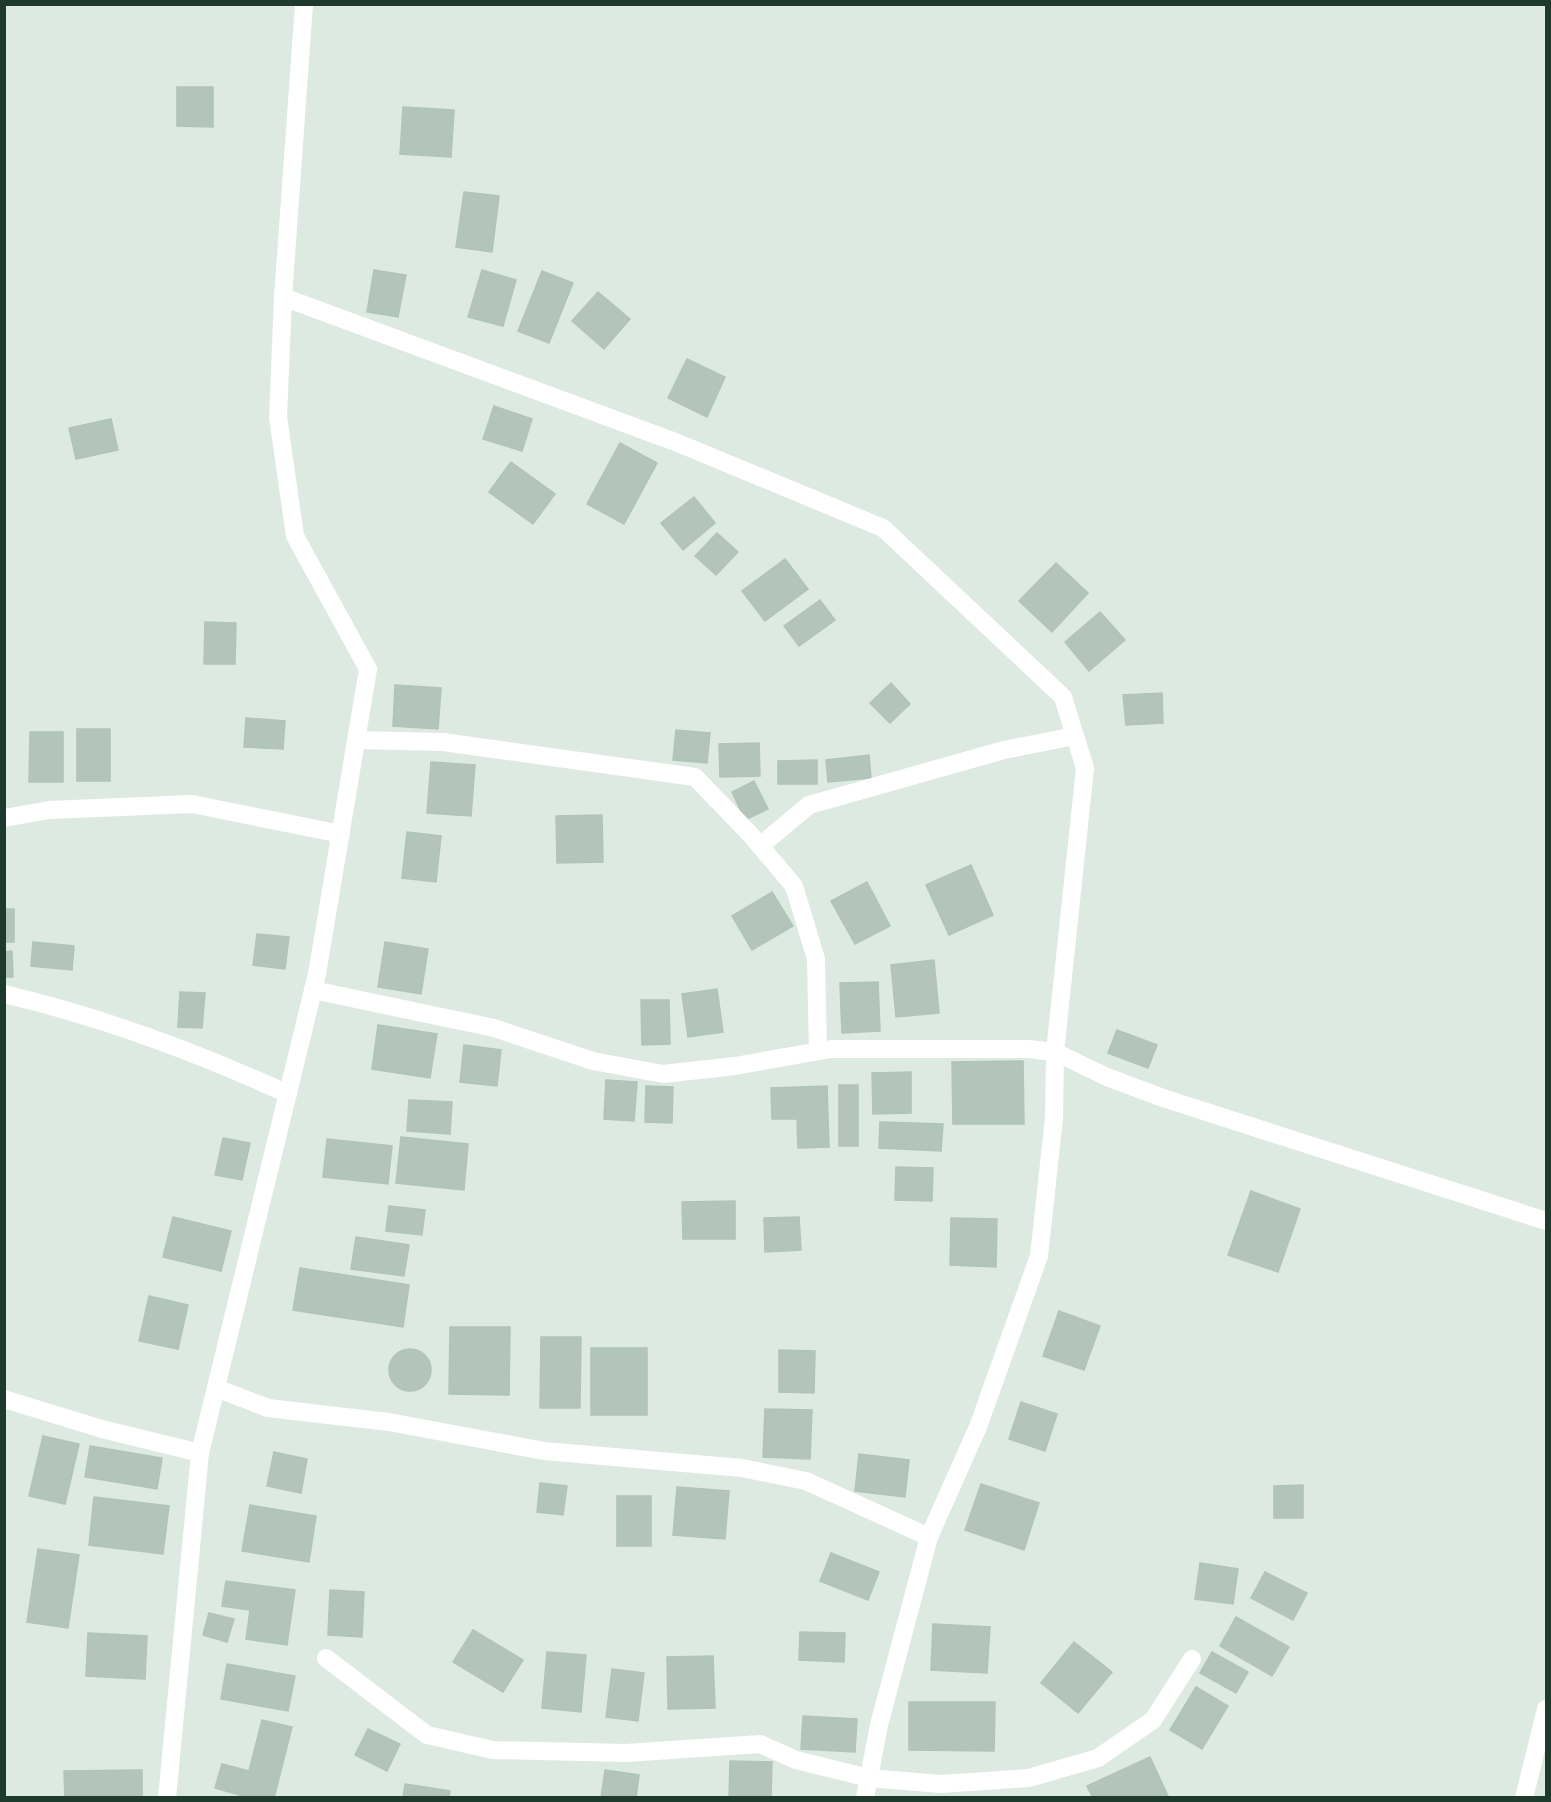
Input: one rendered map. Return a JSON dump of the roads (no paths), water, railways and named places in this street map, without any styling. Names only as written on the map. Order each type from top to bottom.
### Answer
[{"type":"street","points":[[167,1797],[200,1453],[313,990],[368,669],[295,536],[278,417],[283,297],[304,4]]},
{"type":"street","points":[[283,297],[678,443],[883,528],[1063,697],[1085,768],[1055,1052],[1054,1118],[1039,1256],[978,1426],[928,1537],[879,1725],[865,1797]]},
{"type":"street","points":[[760,846],[808,805],[1004,750],[1075,736]]},
{"type":"street","points":[[356,740],[443,742],[695,777],[794,886],[816,959],[818,1051]]},
{"type":"street","points":[[4,818],[50,810],[192,804],[340,834]]},
{"type":"street","points":[[313,990],[494,1028],[593,1061],[663,1074],[735,1066],[818,1051],[928,1047],[1028,1048],[1055,1052],[1107,1077],[1163,1098],[1546,1221]]},
{"type":"street","points":[[4,994],[61,1008],[148,1037],[220,1063],[288,1094]]},
{"type":"street","points":[[216,1388],[268,1408],[389,1422],[544,1451],[742,1468],[806,1481],[928,1537]]},
{"type":"street","points":[[4,1399],[102,1429],[200,1453]]},
{"type":"street","points":[[326,1658],[428,1735],[493,1750],[549,1754],[626,1753],[760,1744],[796,1760],[868,1778],[941,1784],[1029,1778],[1098,1758],[1154,1720],[1192,1659]]},
{"type":"street","points":[[1524,1797],[1546,1709]]}]
